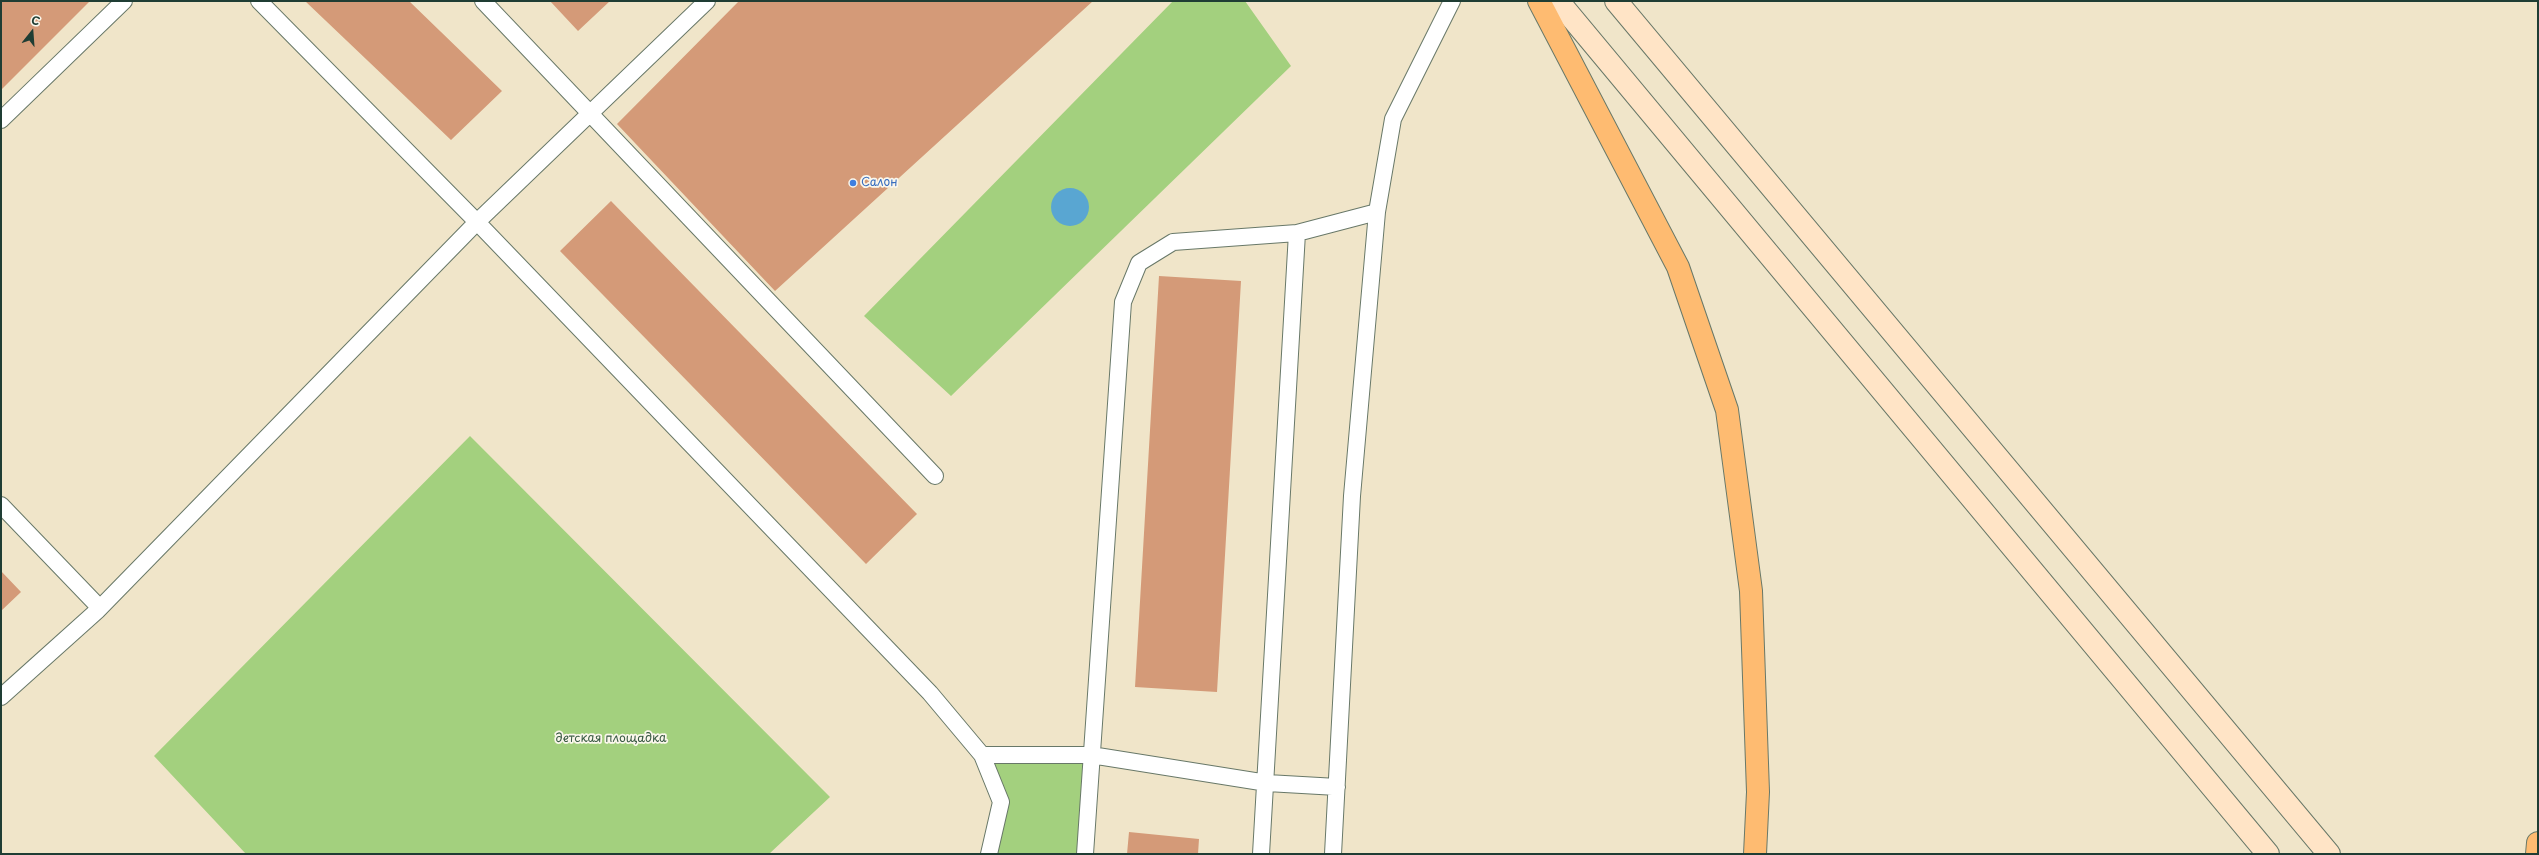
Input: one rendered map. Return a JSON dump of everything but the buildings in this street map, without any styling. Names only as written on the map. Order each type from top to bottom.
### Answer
[{"type":"main road","points":[[1539,1],[1678,267],[1727,410],[1751,592],[1758,792],[1755,854]]},
{"type":"main road","points":[[1558,1],[2268,854]]},
{"type":"main road","points":[[1616,1],[2329,854]]},
{"type":"main road","points":[[2537,854],[2538,843]]},
{"type":"lane","points":[[1,120],[124,1]]},
{"type":"lane","points":[[259,1],[478,222],[930,693],[982,755],[1001,802],[989,854]]},
{"type":"lane","points":[[483,1],[935,476]]},
{"type":"lane","points":[[1,697],[100,608],[478,222],[706,1]]},
{"type":"lane","points":[[1333,854],[1352,496],[1377,212],[1393,118],[1452,1]]},
{"type":"lane","points":[[1085,854],[1123,302],[1139,263],[1173,242],[1297,234],[1377,212]]},
{"type":"lane","points":[[1261,854],[1267,783],[1297,234]]},
{"type":"lane","points":[[1,505],[100,608]]},
{"type":"lane","points":[[982,755],[1091,755],[1267,783],[1337,787]]},
{"type":"green space","points":[[1173,1],[1245,1],[1291,66],[951,396],[864,316]]},
{"type":"green space","name":"детская площадка","points":[[470,436],[830,797],[769,854],[246,854],[154,756]]},
{"type":"green space","points":[[982,755],[1091,755],[1085,854],[989,854],[1001,802]]},
{"type":"water","points":[[1066,188],[1074,188],[1084,193],[1088,200],[1088,214],[1084,221],[1074,226],[1066,226],[1056,221],[1054,218],[1051,211],[1051,203],[1056,193],[1059,191]]},
{"type":"place","name":"Салон","points":[[853,183]]}]
